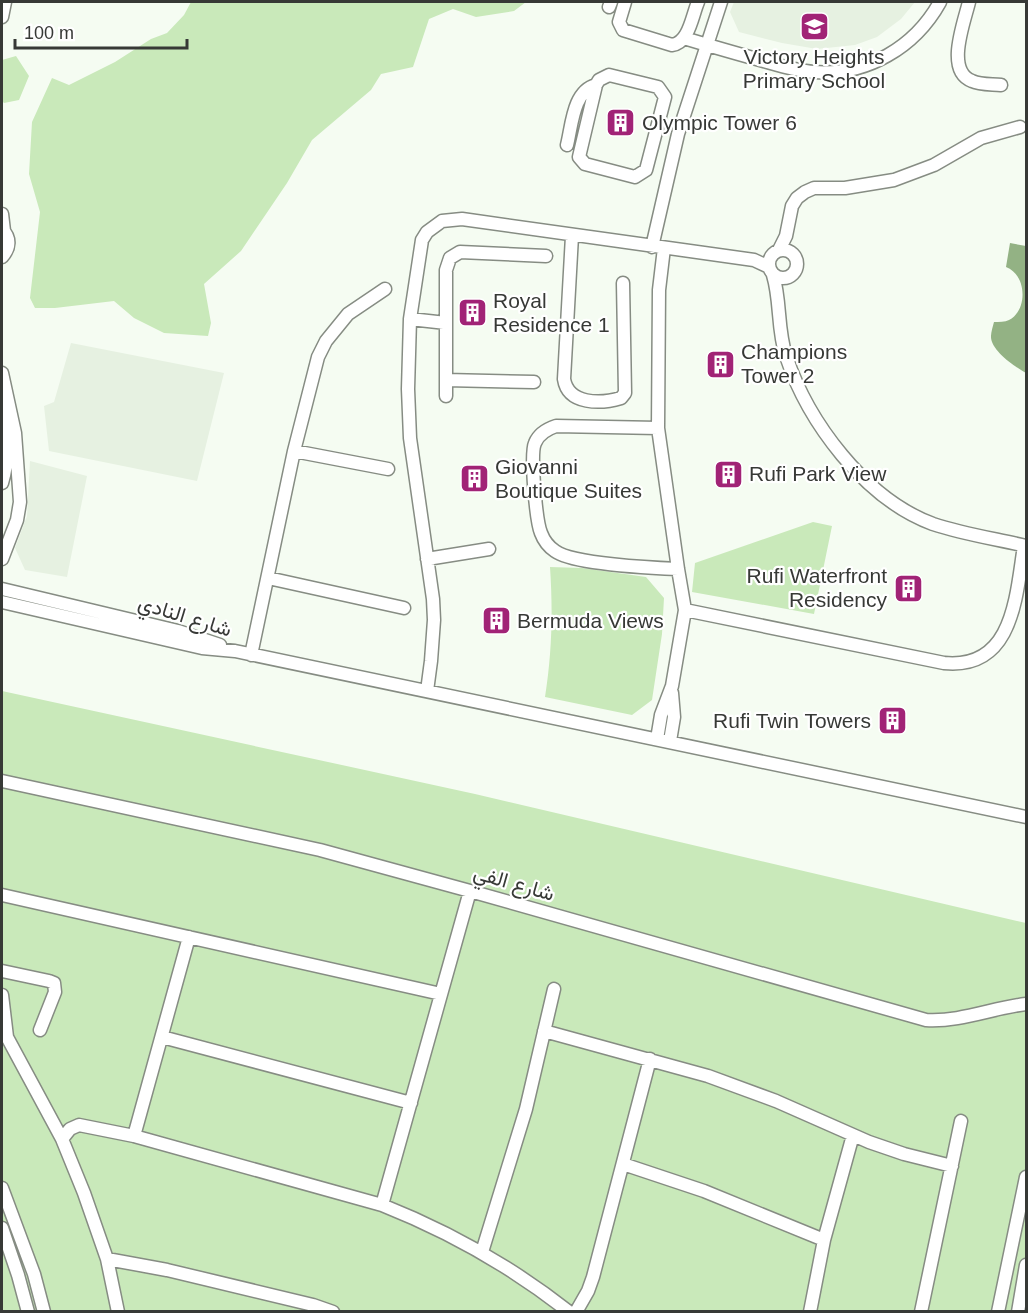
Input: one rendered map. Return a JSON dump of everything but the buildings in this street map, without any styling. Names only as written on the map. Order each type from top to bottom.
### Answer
[{"type":"street","points":[[2,17],[5,2]]},
{"type":"street","points":[[625,2],[618,22],[623,30],[672,45],[684,38],[698,2]]},
{"type":"street","points":[[663,740],[662,715],[672,686],[685,610],[658,428],[658,248],[669,173],[687,101],[721,2]]},
{"type":"street","points":[[684,38],[792,69],[838,72],[871,63],[901,47],[932,16],[940,2]]},
{"type":"street","points":[[969,2],[957,55],[958,67],[970,80],[1001,85]]},
{"type":"street","points":[[567,145],[580,96],[603,77],[614,76],[658,87],[663,93],[687,101]]},
{"type":"street","points":[[596,85],[579,153],[581,161],[631,177],[640,176],[646,170],[664,101],[663,93]]},
{"type":"street","points":[[685,610],[944,663],[967,662],[988,652],[1003,635],[1013,611],[1025,546],[933,524],[894,504],[858,472],[825,431],[798,386],[779,325],[776,260],[786,236],[792,206],[805,192],[814,188],[845,188],[894,180],[934,165],[981,138],[1020,127]]},
{"type":"street","points":[[646,170],[669,173]]},
{"type":"street","points":[[2,214],[3,230],[9,241],[2,269]]},
{"type":"street","points":[[427,691],[434,620],[415,481],[409,417],[411,320],[422,240],[427,232],[442,220],[462,219],[754,260],[796,259],[796,268],[791,276],[786,278],[779,295]]},
{"type":"street","points":[[572,236],[564,379],[569,393],[578,399],[614,400],[621,398],[624,393],[623,283]]},
{"type":"street","points":[[446,396],[447,264],[454,254],[460,252],[546,256]]},
{"type":"street","points":[[776,260],[782,278],[786,278]]},
{"type":"street","points":[[251,655],[294,451],[313,375],[326,341],[348,314],[385,289]]},
{"type":"street","points":[[411,320],[446,323]]},
{"type":"street","points":[[2,373],[15,433],[20,502],[17,520],[2,559]]},
{"type":"street","points":[[446,380],[534,382]]},
{"type":"street","points":[[2,410],[7,455],[2,483]]},
{"type":"street","points":[[658,428],[556,426],[542,432],[532,452],[539,526],[548,545],[566,557],[678,569]]},
{"type":"street","points":[[294,451],[388,469]]},
{"type":"street","points":[[427,559],[489,549]]},
{"type":"street","points":[[268,578],[404,608]]},
{"type":"street","name":"شارع النادي","points":[[2,589],[178,631],[235,651]]},
{"type":"street","name":"شارع النادي","points":[[2,602],[202,648],[235,651]]},
{"type":"street","points":[[235,651],[1026,817]]},
{"type":"street","name":"شارع الفي","points":[[2,781],[320,850],[926,1020],[958,1019],[1026,1004]]},
{"type":"street","points":[[382,1205],[470,891]]},
{"type":"street","points":[[2,896],[441,994]]},
{"type":"street","points":[[134,1136],[189,937]]},
{"type":"street","points":[[2,971],[54,984],[55,992],[40,1030]]},
{"type":"street","points":[[482,1252],[526,1110],[554,989]]},
{"type":"street","points":[[2,995],[6,1045],[62,1139],[107,1259],[118,1311]]},
{"type":"street","points":[[1011,1006],[1026,995]]},
{"type":"street","points":[[544,1031],[650,1059],[742,1088],[904,1154],[952,1166]]},
{"type":"street","points":[[162,1037],[411,1103]]},
{"type":"street","points":[[576,1311],[588,1291],[593,1276],[650,1059]]},
{"type":"street","points":[[921,1311],[962,1121]]},
{"type":"street","points":[[62,1139],[69,1129],[79,1125],[134,1136],[382,1205],[406,1214],[482,1252],[520,1275],[569,1311]]},
{"type":"street","points":[[810,1311],[824,1240],[853,1135]]},
{"type":"street","points":[[622,1164],[714,1195],[824,1240]]},
{"type":"street","points":[[998,1311],[1026,1178]]},
{"type":"street","points":[[2,1188],[34,1274],[44,1311]]},
{"type":"street","points":[[2,1228],[28,1311]]},
{"type":"street","points":[[107,1259],[167,1270],[333,1311]]},
{"type":"street","points":[[1018,1311],[1026,1265]]},
{"type":"shaded area","points":[[191,2],[526,2],[514,11],[476,17],[453,9],[429,19],[413,67],[381,74],[371,90],[312,140],[287,183],[241,251],[204,284],[211,323],[208,336],[164,333],[134,318],[114,301],[35,308],[30,298],[40,212],[29,174],[32,122],[52,78],[69,85],[115,62],[151,39],[167,33],[184,15]]},
{"type":"shaded area","name":"Victory Heights Primary School","points":[[734,2],[915,2],[901,19],[877,37],[855,45],[817,49],[739,32],[730,12]]},
{"type":"shaded area","points":[[16,56],[29,76],[19,100],[4,103],[2,101],[2,60]]},
{"type":"shaded area","points":[[1010,243],[1026,246],[1026,373],[994,347],[991,336],[994,322],[1009,320],[1020,309],[1022,301],[1018,277],[1006,267]]},
{"type":"shaded area","points":[[71,343],[224,373],[197,481],[49,451],[44,406],[54,402]]},
{"type":"shaded area","points":[[30,461],[87,476],[67,577],[25,570],[15,548],[27,516]]},
{"type":"shaded area","points":[[813,522],[832,526],[814,614],[692,592],[695,563]]},
{"type":"shaded area","points":[[550,567],[582,568],[646,577],[664,598],[662,634],[652,700],[632,715],[545,697],[551,632]]},
{"type":"shaded area","points":[[2,691],[475,794],[1026,923],[1026,1311],[2,1311]]},
{"type":"place","name":"Victory Heights Primary School","points":[[814,26]]},
{"type":"place","name":"Olympic Tower 6","points":[[621,123]]},
{"type":"place","name":"Royal Residence 1","points":[[472,313]]},
{"type":"place","name":"Champions Tower 2","points":[[720,364]]},
{"type":"place","name":"Rufi Park View","points":[[728,474]]},
{"type":"place","name":"Giovanni Boutique Suites","points":[[474,479]]},
{"type":"place","name":"Rufi Waterfront Residency","points":[[908,588]]},
{"type":"place","name":"Bermuda Views","points":[[496,621]]},
{"type":"place","name":"Rufi Twin Towers","points":[[892,721]]}]
